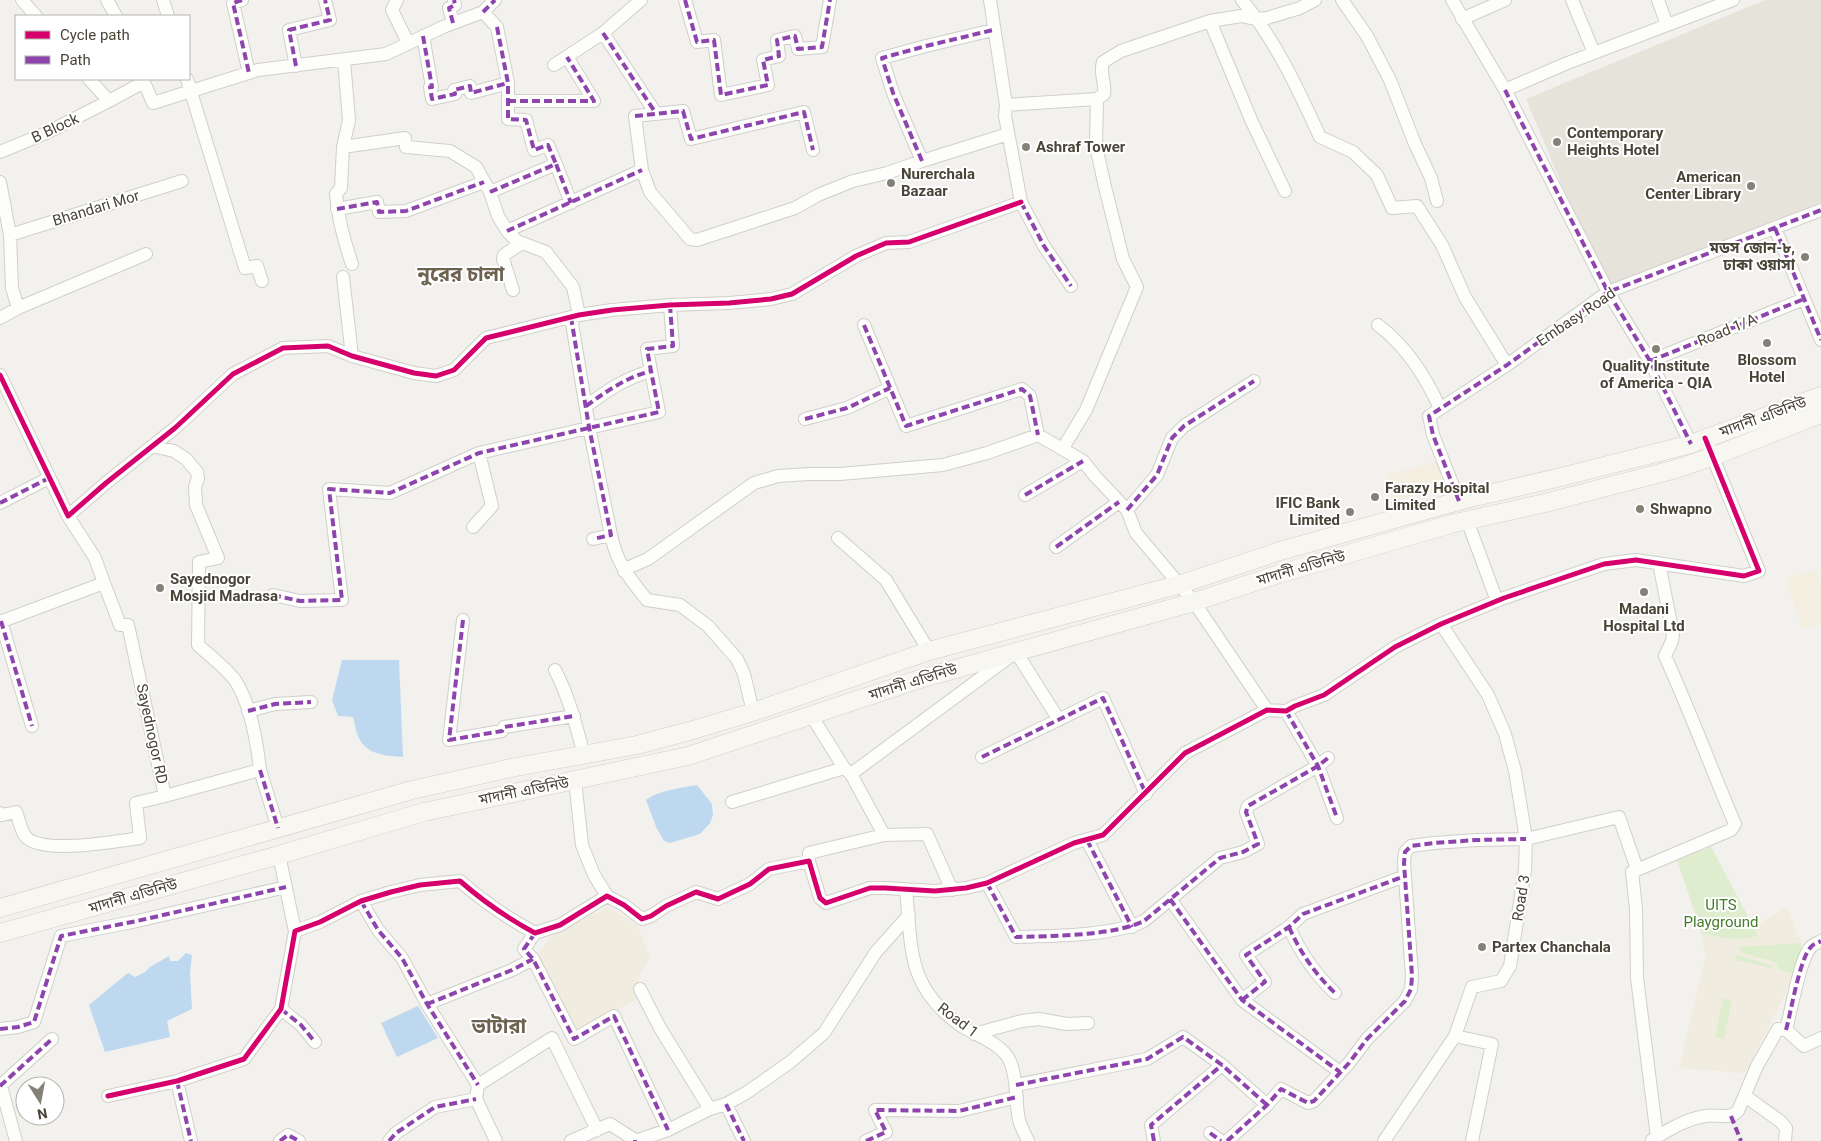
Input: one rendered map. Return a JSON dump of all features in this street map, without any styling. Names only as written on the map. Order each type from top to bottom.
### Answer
[{"type":"main road","name":"মাদানী এভিনিউ","points":[[0,908],[412,790],[637,745],[754,712],[929,651],[1181,584],[1298,546],[1459,501],[1698,441],[1821,396]]},
{"type":"main road","name":"মাদানী এভিনিউ","points":[[0,933],[280,855],[424,812],[688,756],[920,678],[1194,602],[1279,574],[1467,520],[1606,488],[1676,469],[1821,414]]},
{"type":"main road","points":[[278,828],[280,855]]},
{"type":"street","points":[[22,0],[35,15]]},
{"type":"street","points":[[107,0],[115,15]]},
{"type":"street","points":[[163,0],[168,15]]},
{"type":"street","points":[[242,0],[232,3],[249,73]]},
{"type":"street","points":[[296,66],[289,30],[330,20],[325,0]]},
{"type":"street","points":[[397,0],[392,10],[408,43]]},
{"type":"street","points":[[452,23],[449,8],[455,5],[454,0]]},
{"type":"street","points":[[144,80],[153,103],[189,85],[258,70],[386,54],[452,23],[483,12],[495,0]]},
{"type":"street","points":[[554,64],[603,33],[641,0]]},
{"type":"street","points":[[685,0],[697,42],[714,40],[721,95],[768,85],[763,60],[779,56],[777,40],[794,36],[798,49],[822,47],[830,0]]},
{"type":"street","points":[[990,0],[993,30],[1006,105],[1008,134],[1021,202],[1044,246],[1070,286]]},
{"type":"street","points":[[1242,0],[1258,19],[1292,78],[1320,137],[1353,152],[1377,175],[1392,208],[1417,206],[1442,245],[1465,297],[1507,364]]},
{"type":"street","points":[[1006,105],[1097,99],[1104,94],[1105,89],[1101,68],[1103,62],[1121,51],[1210,21],[1241,16],[1258,19],[1281,15],[1315,0]]},
{"type":"street","points":[[1342,0],[1367,36],[1390,80],[1430,178],[1437,201]]},
{"type":"street","points":[[952,890],[927,834],[884,835],[809,853],[808,861],[820,898],[826,902],[870,888],[952,890],[987,882],[1066,847],[1103,835],[1146,794],[1184,753],[1267,710],[1286,711],[1324,695],[1395,647],[1441,624],[1497,601],[1604,564],[1636,560],[1744,576],[1759,571],[1714,456],[1698,441],[1608,292],[1505,90],[1462,20],[1452,0]]},
{"type":"street","points":[[1462,20],[1505,0]]},
{"type":"street","points":[[1572,0],[1594,53]]},
{"type":"street","points":[[1658,0],[1667,25]]},
{"type":"street","points":[[1505,90],[1594,53],[1733,0]]},
{"type":"street","points":[[483,12],[496,27],[508,83],[508,119],[526,120],[534,150],[548,145],[571,203]]},
{"type":"street","points":[[1210,21],[1252,122],[1284,191]]},
{"type":"street","points":[[922,161],[893,93],[882,58],[993,30]]},
{"type":"street","points":[[603,33],[655,112]]},
{"type":"street","points":[[422,36],[432,87],[430,87],[432,99],[455,94],[454,90],[470,86],[471,93],[508,83]]},
{"type":"street","points":[[508,101],[594,101],[567,57]]},
{"type":"street","points":[[344,60],[349,120],[343,147],[341,188],[336,194],[343,240],[352,264]]},
{"type":"street","points":[[90,80],[109,101]]},
{"type":"street","name":"B Block","points":[[0,152],[46,133],[109,101],[144,80]]},
{"type":"street","points":[[189,85],[245,268],[257,266],[262,281]]},
{"type":"street","points":[[1063,448],[1086,410],[1137,287],[1123,259],[1103,179],[1096,146],[1097,99]]},
{"type":"street","points":[[813,150],[804,112],[691,139],[683,111],[655,112],[635,116],[642,170],[650,192],[690,239],[697,240],[795,208],[818,195],[853,181],[887,173],[1008,134]]},
{"type":"street","points":[[343,147],[405,138],[406,147],[450,151],[476,167],[487,187],[498,216],[507,231],[517,241],[546,252],[560,269],[573,287],[589,427],[616,556],[624,572],[647,600],[680,605],[708,626],[737,659],[744,674],[754,712]]},
{"type":"street","points":[[338,209],[377,202],[380,212],[406,211],[556,164]]},
{"type":"street","points":[[507,231],[642,170]]},
{"type":"street","name":"Bhandari Mor","points":[[10,235],[182,181]]},
{"type":"street","points":[[0,182],[10,235],[12,288],[18,308]]},
{"type":"street","points":[[68,516],[175,428],[233,374],[283,348],[328,346],[352,356],[414,373],[436,376],[454,370],[486,338],[575,316],[612,310],[771,299],[792,294],[856,256],[886,243],[908,242],[1021,202]]},
{"type":"street","name":"Embasy Road","points":[[1440,408],[1507,364],[1608,292],[1821,210]]},
{"type":"street","points":[[1775,228],[1821,340]]},
{"type":"street","points":[[513,290],[503,259],[504,255],[522,243]]},
{"type":"street","points":[[0,318],[18,308],[146,254]]},
{"type":"street","points":[[343,278],[352,356]]},
{"type":"street","name":"Road 1/A","points":[[1650,361],[1804,300]]},
{"type":"street","points":[[273,595],[300,601],[342,600],[329,489],[390,493],[479,453],[659,412],[647,349],[673,346],[670,305]]},
{"type":"street","points":[[864,325],[906,426],[1022,389],[1030,396],[1038,435]]},
{"type":"street","points":[[1378,325],[1389,333],[1416,364],[1440,408],[1429,416],[1433,435],[1459,501]]},
{"type":"street","points":[[586,406],[617,384],[636,375],[651,371]]},
{"type":"street","points":[[0,375],[68,516],[95,558],[104,583],[0,622],[32,726]]},
{"type":"street","points":[[1056,547],[1123,506],[1157,475],[1172,438],[1184,426],[1254,381]]},
{"type":"street","points":[[805,419],[846,408],[890,388]]},
{"type":"street","points":[[624,572],[625,569],[648,559],[670,544],[754,483],[786,475],[850,474],[943,465],[987,453],[1038,435],[1084,461],[1095,476],[1123,506],[1136,533],[1181,584],[1267,710]]},
{"type":"street","points":[[152,446],[174,451],[186,459],[197,472],[198,478],[195,487],[196,505],[218,558],[199,562],[198,645],[226,670],[235,681],[248,711],[257,742],[260,770],[278,828]]},
{"type":"street","points":[[473,527],[492,506],[479,453]]},
{"type":"street","points":[[1025,495],[1084,461]]},
{"type":"street","points":[[0,503],[49,478]]},
{"type":"street","points":[[1467,520],[1497,601]]},
{"type":"street","points":[[593,539],[611,536]]},
{"type":"street","points":[[838,538],[886,580],[929,651]]},
{"type":"street","points":[[1659,563],[1673,634],[1665,656],[1683,694],[1707,760],[1735,824],[1731,830],[1632,872],[1636,909],[1637,978],[1653,1139],[1675,1126],[1698,1117],[1707,1115],[1735,1115],[1757,1066],[1778,1029],[1786,1030],[1804,1046],[1821,1038]]},
{"type":"street","name":"Sayednogor RD","points":[[104,583],[120,625],[128,625],[165,796],[260,770]]},
{"type":"street","points":[[463,620],[449,740],[502,731],[504,727],[574,716]]},
{"type":"street","name":"Road 3","points":[[1384,1141],[1455,1036],[1472,988],[1500,981],[1510,966],[1525,870],[1526,839],[1514,771],[1505,734],[1488,695],[1441,624]]},
{"type":"street","points":[[732,802],[847,771],[1016,652],[1059,720]]},
{"type":"street","points":[[555,670],[565,690],[574,716],[584,756]]},
{"type":"street","points":[[982,757],[1103,698],[1146,794]]},
{"type":"street","points":[[248,711],[275,704],[311,702]]},
{"type":"street","points":[[1286,711],[1323,762],[1337,818]]},
{"type":"street","points":[[811,716],[847,771],[884,835]]},
{"type":"street","points":[[987,882],[1016,937],[1097,932],[1132,927],[1144,921],[1220,858],[1243,852],[1258,844],[1246,812],[1248,806],[1323,762]]},
{"type":"street","points":[[575,780],[582,845],[594,876],[608,896],[624,905],[642,919],[652,916],[666,906],[696,892],[718,899],[750,884],[770,869],[808,861]]},
{"type":"street","points":[[0,813],[16,812],[26,837],[37,843],[82,846],[140,838],[136,803],[165,796]]},
{"type":"street","points":[[1227,1141],[1267,1105],[1281,1089],[1308,1103],[1314,1101],[1367,1039],[1405,1001],[1411,989],[1412,976],[1405,876],[1405,852],[1411,846],[1476,840],[1526,839],[1619,817],[1637,869]]},
{"type":"street","points":[[1087,840],[1132,927]]},
{"type":"street","points":[[108,1096],[177,1081],[244,1059],[281,1009],[295,931],[280,855]]},
{"type":"street","points":[[1242,1000],[1266,982],[1246,955],[1289,927],[1303,914],[1405,876]]},
{"type":"street","points":[[295,931],[320,922],[361,901],[391,892],[420,885],[460,882],[484,903],[535,933]]},
{"type":"street","points":[[0,1029],[18,1027],[34,1022],[61,936],[147,919],[286,887]]},
{"type":"street","name":"Road 1","points":[[906,889],[913,961],[926,991],[942,1011],[974,1034],[996,1045],[1008,1057],[1016,1091],[1019,1120],[1028,1141]]},
{"type":"street","points":[[608,896],[560,925],[535,933],[524,950],[533,959],[574,1039],[614,1016],[668,1130]]},
{"type":"street","points":[[1170,899],[1242,1000],[1340,1072]]},
{"type":"street","points":[[361,901],[378,930],[402,958],[427,1004],[478,1085],[476,1099],[496,1141]]},
{"type":"street","points":[[571,1141],[610,1124],[635,1141],[668,1130],[746,1093],[789,1063],[824,1033],[876,952],[908,915]]},
{"type":"street","points":[[1289,927],[1319,978],[1335,993]]},
{"type":"street","points":[[1786,1030],[1798,978],[1806,954],[1810,948],[1821,941]]},
{"type":"street","points":[[427,1004],[512,970],[533,959]]},
{"type":"street","points":[[640,988],[660,1028],[710,1109]]},
{"type":"street","points":[[281,1009],[301,1025],[315,1042]]},
{"type":"street","points":[[974,1034],[1022,1021],[1039,1020],[1067,1024],[1088,1023]]},
{"type":"street","points":[[866,1141],[886,1132],[875,1110],[959,1111],[1016,1091],[1147,1059],[1183,1036],[1222,1065],[1267,1105]]},
{"type":"street","points":[[1455,1036],[1492,1044],[1472,1141]]},
{"type":"street","points":[[478,1085],[552,1038],[597,1130]]},
{"type":"street","points":[[16,1141],[0,1086],[52,1039]]},
{"type":"street","points":[[1154,1141],[1151,1125],[1222,1065]]},
{"type":"street","points":[[177,1081],[191,1141]]},
{"type":"street","points":[[1745,1096],[1780,1121],[1786,1128],[1786,1141]]},
{"type":"street","points":[[389,1141],[396,1133],[435,1107],[476,1099]]},
{"type":"street","points":[[726,1104],[744,1141]]},
{"type":"street","points":[[1210,1133],[1221,1141]]},
{"type":"street","points":[[280,1141],[288,1135],[299,1141]]},
{"type":"shaded area","points":[[1765,0],[1821,0],[1821,202],[1606,291],[1526,99]]},
{"type":"shaded area","points":[[1437,461],[1444,487],[1394,501],[1387,475]]},
{"type":"shaded area","points":[[1816,570],[1821,586],[1821,624],[1802,629],[1786,579]]},
{"type":"shaded area","points":[[1711,847],[1754,927],[1787,907],[1801,943],[1802,954],[1788,989],[1745,1073],[1679,1068],[1705,958],[1703,941],[1677,860]]},
{"type":"shaded area","points":[[608,907],[637,925],[650,958],[640,974],[635,1000],[574,1033],[537,959],[538,952],[553,935]]},
{"type":"green space","name":"UITS Playground","points":[[1711,847],[1758,936],[1736,940],[1703,934],[1677,860]]},
{"type":"green space","points":[[1801,943],[1799,959],[1792,973],[1779,970],[1776,963],[1772,961],[1742,953],[1739,947]]},
{"type":"green space","points":[[1736,955],[1771,965],[1772,968],[1735,960]]},
{"type":"green space","points":[[1723,998],[1732,1000],[1724,1039],[1715,1037]]},
{"type":"water","points":[[342,660],[399,660],[403,757],[379,754],[368,749],[359,738],[353,717],[338,716],[332,700]]},
{"type":"water","points":[[697,785],[712,804],[713,815],[710,823],[700,834],[670,843],[664,841],[657,829],[646,800],[677,788]]},
{"type":"water","points":[[186,953],[192,955],[190,973],[192,1009],[167,1021],[170,1037],[105,1052],[89,1005],[128,973],[135,977],[169,956],[170,961],[178,961]]},
{"type":"water","points":[[418,1006],[438,1038],[397,1057],[381,1023]]},
{"type":"marked path","points":[[242,0],[233,3],[249,73]]},
{"type":"marked path","points":[[296,66],[289,30],[330,20],[325,0]]},
{"type":"marked path","points":[[453,23],[449,8],[455,5],[454,0]]},
{"type":"marked path","points":[[483,12],[495,0]]},
{"type":"marked path","points":[[685,0],[697,42],[714,40],[721,95],[768,85],[763,60],[779,56],[777,40],[795,36],[798,49],[822,47],[830,0]]},
{"type":"marked path","points":[[497,27],[508,83],[508,119],[526,120],[534,150],[548,145],[556,164]]},
{"type":"marked path","points":[[922,161],[893,93],[882,58],[993,30]]},
{"type":"marked path","points":[[603,33],[655,112]]},
{"type":"marked path","points":[[423,36],[432,87],[430,87],[432,99],[455,94],[454,90],[470,86],[471,93],[508,83]]},
{"type":"marked path","points":[[508,101],[594,101],[567,57]]},
{"type":"marked path","points":[[1505,90],[1608,292],[1650,361],[1691,444]]},
{"type":"marked path","points":[[635,116],[683,111],[691,139],[804,112],[813,150]]},
{"type":"marked path","points":[[490,192],[556,164],[571,203]]},
{"type":"marked path","points":[[507,231],[642,170]]},
{"type":"marked path","points":[[337,209],[377,202],[379,212],[406,211],[484,182]]},
{"type":"marked path","points":[[1021,202],[1044,246],[1071,286]]},
{"type":"marked path","points":[[1459,501],[1433,435],[1429,416],[1507,365],[1608,292],[1821,210]]},
{"type":"marked path","points":[[1775,228],[1821,340]]},
{"type":"marked path","points":[[1650,361],[1804,299]]},
{"type":"marked path","points":[[586,406],[625,381],[651,371],[647,349],[673,346],[670,305]]},
{"type":"marked path","points":[[571,317],[589,427],[611,535],[593,539]]},
{"type":"marked path","points":[[864,325],[906,426],[1022,389],[1030,396],[1038,435]]},
{"type":"marked path","points":[[273,595],[300,601],[342,600],[329,489],[390,493],[479,453],[659,412],[651,371]]},
{"type":"marked path","points":[[1127,510],[1157,475],[1172,438],[1184,426],[1254,381]]},
{"type":"marked path","points":[[805,419],[847,408],[890,388]]},
{"type":"marked path","points":[[1025,495],[1083,461]]},
{"type":"marked path","points":[[0,503],[49,478]]},
{"type":"marked path","points":[[1056,547],[1119,502]]},
{"type":"marked path","points":[[463,620],[449,740],[502,731],[504,727],[574,716]]},
{"type":"marked path","points":[[1,621],[32,726]]},
{"type":"marked path","points":[[982,757],[1103,698],[1146,794]]},
{"type":"marked path","points":[[248,711],[275,704],[311,702]]},
{"type":"marked path","points":[[1286,711],[1318,766],[1337,818]]},
{"type":"marked path","points":[[987,883],[1016,937],[1082,934],[1116,930],[1131,926],[1144,921],[1220,858],[1243,852],[1258,844],[1246,812],[1248,806],[1318,766],[1328,758]]},
{"type":"marked path","points":[[260,770],[278,828]]},
{"type":"marked path","points":[[1227,1141],[1267,1105],[1281,1089],[1308,1103],[1314,1101],[1349,1063],[1367,1039],[1405,1001],[1411,989],[1412,976],[1404,863],[1405,852],[1411,846],[1434,843],[1526,839]]},
{"type":"marked path","points":[[1087,840],[1132,927]]},
{"type":"marked path","points":[[1242,1000],[1265,982],[1246,955],[1289,927],[1303,914],[1405,876]]},
{"type":"marked path","points":[[0,1029],[18,1027],[34,1022],[61,936],[137,921],[286,887]]},
{"type":"marked path","points":[[1170,899],[1242,1000],[1340,1072]]},
{"type":"marked path","points":[[361,901],[378,930],[402,958],[427,1004],[478,1085]]},
{"type":"marked path","points":[[1289,927],[1309,962],[1335,993]]},
{"type":"marked path","points":[[535,933],[524,949],[533,959],[574,1039],[614,1016],[668,1130]]},
{"type":"marked path","points":[[1786,1030],[1803,962],[1812,946],[1821,941]]},
{"type":"marked path","points":[[427,1004],[512,970],[533,959]]},
{"type":"marked path","points":[[281,1009],[301,1025],[315,1042]]},
{"type":"marked path","points":[[1016,1085],[1147,1059],[1183,1037],[1222,1065],[1267,1105]]},
{"type":"marked path","points":[[0,1086],[52,1039]]},
{"type":"marked path","points":[[1154,1141],[1151,1125],[1222,1065]]},
{"type":"marked path","points":[[177,1081],[191,1141]]},
{"type":"marked path","points":[[866,1141],[886,1132],[875,1110],[959,1111],[1017,1097]]},
{"type":"marked path","points":[[389,1141],[396,1133],[435,1107],[476,1099]]},
{"type":"marked path","points":[[726,1104],[744,1141]]},
{"type":"marked path","points":[[1731,1116],[1741,1141]]},
{"type":"marked path","points":[[1210,1133],[1221,1141]]},
{"type":"marked path","points":[[280,1141],[288,1135],[299,1141]]},
{"type":"cycle path","points":[[0,375],[68,516],[175,428],[233,374],[283,348],[328,346],[352,356],[414,373],[436,376],[454,370],[486,338],[579,315],[670,305],[729,303],[771,299],[792,294],[856,256],[886,243],[909,242],[1021,202]]},
{"type":"cycle path","points":[[108,1096],[177,1081],[244,1059],[281,1009],[295,931],[320,922],[361,901],[420,885],[460,881],[496,909],[535,933],[560,925],[607,896],[624,905],[642,919],[696,892],[718,899],[750,884],[769,869],[809,861],[820,898],[826,903],[870,888],[935,891],[966,888],[987,883],[1074,843],[1103,835],[1185,753],[1267,710],[1286,711],[1324,695],[1395,647],[1441,624],[1504,598],[1604,564],[1636,560],[1744,576],[1759,571],[1705,438]]},
{"type":"place","name":"Contemporary Heights Hotel","points":[[1557,142]]},
{"type":"place","name":"Ashraf Tower","points":[[1026,147]]},
{"type":"place","name":"Nurerchala Bazaar","points":[[891,183]]},
{"type":"place","name":"American Center Library","points":[[1751,186]]},
{"type":"place","name":"মডস জোন-৮, ঢাকা ওয়াসা","points":[[1805,257]]},
{"type":"place","name":"Blossom Hotel","points":[[1767,343]]},
{"type":"place","name":"Quality Institute of America - QIA","points":[[1656,349]]},
{"type":"place","name":"Farazy Hospital Limited","points":[[1375,497]]},
{"type":"place","name":"Shwapno","points":[[1640,509]]},
{"type":"place","name":"IFIC Bank Limited","points":[[1350,512]]},
{"type":"place","name":"Sayednogor Mosjid Madrasa","points":[[160,588]]},
{"type":"place","name":"Madani Hospital Ltd","points":[[1644,592]]},
{"type":"place","name":"Partex Chanchala","points":[[1482,947]]},
{"type":"district","name":"নুরের চালা","points":[[461,274]]},
{"type":"district","name":"ভাটারা","points":[[499,1026]]}]
